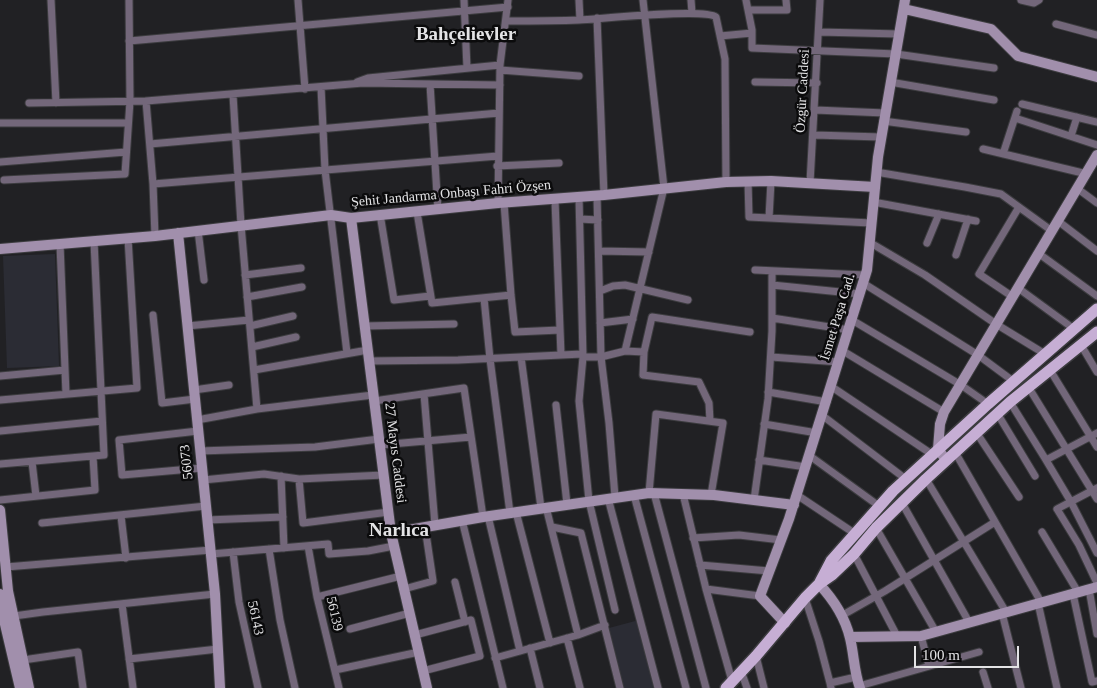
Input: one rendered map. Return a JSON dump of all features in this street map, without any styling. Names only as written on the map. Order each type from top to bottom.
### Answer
[{"type":"main road","points":[[819,584],[831,560],[879,506],[935,452],[943,437],[988,404],[1097,309]]},
{"type":"main road","points":[[729,684],[756,656],[805,598],[854,554],[876,528],[926,479],[997,413],[1097,332]]},
{"type":"street","points":[[51,0],[56,102]]},
{"type":"street","points":[[4,180],[125,174],[130,102],[129,0]]},
{"type":"street","points":[[298,0],[305,89]]},
{"type":"street","points":[[464,0],[467,68]]},
{"type":"street","points":[[579,0],[580,20]]},
{"type":"street","points":[[625,351],[664,188],[644,0]]},
{"type":"street","points":[[690,0],[692,13]]},
{"type":"street","points":[[746,0],[752,33],[752,48],[896,54],[994,68]]},
{"type":"street","points":[[748,10],[787,10],[786,0]]},
{"type":"street","name":"Özgür Caddesi","points":[[810,183],[817,83],[820,0]]},
{"type":"street","points":[[1021,0],[1034,3],[1040,0]]},
{"type":"street","points":[[129,41],[464,10],[508,3],[500,68],[497,166],[515,332],[560,330]]},
{"type":"street","points":[[905,5],[992,29],[1018,56],[1097,77]]},
{"type":"street","name":"İsmet Paşa Cad.","points":[[760,596],[794,505],[864,279],[881,137],[905,5]]},
{"type":"street","points":[[506,21],[580,20],[692,13],[712,14],[716,17],[724,60],[726,182]]},
{"type":"street","points":[[597,18],[601,357],[609,423],[612,498],[658,688]]},
{"type":"street","points":[[1056,24],[1097,36]]},
{"type":"street","points":[[819,32],[899,34]]},
{"type":"street","points":[[720,36],[752,33]]},
{"type":"street","points":[[349,84],[368,78],[467,68],[500,68],[579,76]]},
{"type":"street","points":[[755,82],[817,83]]},
{"type":"street","points":[[890,82],[994,100]]},
{"type":"street","points":[[29,103],[130,102],[349,84],[500,85]]},
{"type":"street","points":[[430,84],[438,210]]},
{"type":"street","points":[[321,87],[325,170],[347,353]]},
{"type":"street","points":[[233,95],[241,225],[257,409]]},
{"type":"street","points":[[146,101],[155,236]]},
{"type":"street","points":[[1022,104],[1097,122]]},
{"type":"street","points":[[815,110],[884,117],[966,132]]},
{"type":"street","points":[[150,144],[499,113]]},
{"type":"street","points":[[1003,154],[1016,114],[1097,145]]},
{"type":"street","points":[[1071,136],[1077,117]]},
{"type":"street","points":[[0,123],[128,124]]},
{"type":"street","points":[[814,135],[881,137]]},
{"type":"street","points":[[983,149],[1087,174]]},
{"type":"street","points":[[0,162],[126,152]]},
{"type":"street","points":[[1057,688],[1039,603],[955,452],[943,437],[944,412],[1087,174],[1097,154]]},
{"type":"street","points":[[153,184],[498,156]]},
{"type":"street","points":[[497,166],[559,163]]},
{"type":"street","points":[[876,172],[1001,194],[1052,231]]},
{"type":"street","points":[[748,181],[748,217],[871,222]]},
{"type":"street","points":[[769,218],[771,181]]},
{"type":"street","name":"Şehit Jandarma Onbaşı Fahri Özşen","points":[[0,249],[155,236],[331,215],[352,218],[501,203],[555,200],[726,182],[771,181],[875,187]]},
{"type":"street","points":[[1078,189],[1097,203]]},
{"type":"street","points":[[579,197],[583,356],[579,402],[589,501],[615,610]]},
{"type":"street","points":[[555,200],[561,355]]},
{"type":"street","points":[[873,202],[976,220]]},
{"type":"street","points":[[1019,207],[979,274],[1015,292],[1074,329]]},
{"type":"street","points":[[417,212],[432,303],[511,295]]},
{"type":"street","points":[[380,214],[394,300],[430,296]]},
{"type":"street","points":[[927,243],[939,214]]},
{"type":"street","name":"27 Mayıs Caddesi","points":[[352,218],[391,533],[427,688]]},
{"type":"street","points":[[956,255],[968,219]]},
{"type":"street","points":[[580,220],[598,220]]},
{"type":"street","points":[[1058,221],[1097,250]]},
{"type":"street","points":[[198,230],[204,280]]},
{"type":"street","name":"56073","points":[[178,233],[215,594],[220,688]]},
{"type":"street","points":[[0,400],[137,388],[128,238]]},
{"type":"street","points":[[0,464],[104,455],[94,241]]},
{"type":"street","points":[[869,242],[925,275],[996,324],[1045,354]]},
{"type":"street","points":[[60,244],[66,394]]},
{"type":"street","points":[[599,251],[649,252]]},
{"type":"street","points":[[1038,253],[1097,296]]},
{"type":"street","points":[[245,275],[301,268]]},
{"type":"street","points":[[755,270],[864,279],[978,355],[1013,381]]},
{"type":"street","points":[[754,500],[771,357],[772,271]]},
{"type":"street","points":[[600,291],[613,286],[625,285],[688,300]]},
{"type":"street","points":[[772,286],[860,294]]},
{"type":"street","points":[[247,296],[302,288]]},
{"type":"street","points":[[484,298],[490,359],[513,512],[550,643]]},
{"type":"street","points":[[153,315],[162,403],[229,385]]},
{"type":"street","points":[[187,326],[250,323],[294,316]]},
{"type":"street","points":[[710,421],[709,402],[699,382],[643,375],[644,352],[652,317],[750,332]]},
{"type":"street","points":[[772,318],[851,325],[961,385],[988,404]]},
{"type":"street","points":[[600,323],[633,319]]},
{"type":"street","points":[[365,326],[454,324]]},
{"type":"street","points":[[252,347],[296,337]]},
{"type":"street","points":[[1082,345],[1097,372]]},
{"type":"street","points":[[254,370],[347,353],[368,356],[490,359],[561,355],[601,357],[625,351],[644,352]]},
{"type":"street","points":[[843,351],[944,412]]},
{"type":"street","points":[[521,357],[543,508],[552,527],[578,635]]},
{"type":"street","points":[[771,357],[839,362]]},
{"type":"street","points":[[0,376],[65,370]]},
{"type":"street","points":[[1050,370],[1094,435],[1097,447]]},
{"type":"street","points":[[832,387],[946,460]]},
{"type":"street","points":[[197,420],[257,409],[424,394],[464,388],[486,516],[520,651]]},
{"type":"street","points":[[1029,388],[1067,449],[1095,489],[1097,499]]},
{"type":"street","points":[[768,392],[827,402]]},
{"type":"street","points":[[404,589],[434,581],[424,394]]},
{"type":"street","points":[[1010,402],[1071,502],[1097,553]]},
{"type":"street","points":[[556,405],[567,504]]},
{"type":"street","points":[[997,413],[1035,476]]},
{"type":"street","points":[[706,688],[652,493],[656,414],[723,423],[711,495]]},
{"type":"street","points":[[823,416],[907,480]]},
{"type":"street","points":[[0,431],[102,421]]},
{"type":"street","points":[[764,424],[817,433]]},
{"type":"street","points":[[198,431],[119,440],[122,475],[202,468]]},
{"type":"street","points":[[976,432],[1019,497]]},
{"type":"street","points":[[1046,460],[1094,435]]},
{"type":"street","points":[[200,451],[428,441],[471,437]]},
{"type":"street","points":[[0,500],[95,490],[92,456]]},
{"type":"street","points":[[810,456],[879,506]]},
{"type":"street","points":[[759,460],[806,467]]},
{"type":"street","points":[[32,462],[36,496]]},
{"type":"street","points":[[203,480],[264,474],[298,479],[384,475]]},
{"type":"street","points":[[281,476],[284,548]]},
{"type":"street","points":[[298,479],[303,523],[388,512]]},
{"type":"street","points":[[926,479],[1004,612],[1021,688]]},
{"type":"street","points":[[1095,489],[1058,510],[1079,545],[1094,586],[1097,634]]},
{"type":"street","points":[[391,533],[486,516],[652,493],[711,495],[794,505]]},
{"type":"street","points":[[683,494],[729,684]]},
{"type":"street","points":[[634,495],[686,688]]},
{"type":"street","points":[[797,495],[854,534]]},
{"type":"street","points":[[902,503],[970,622]]},
{"type":"street","points":[[42,523],[206,506]]},
{"type":"street","points":[[0,510],[6,567],[29,688]]},
{"type":"street","points":[[121,516],[126,558]]},
{"type":"street","points":[[207,520],[283,517]]},
{"type":"street","points":[[462,520],[503,688]]},
{"type":"street","points":[[841,616],[877,596],[995,522]]},
{"type":"street","points":[[552,527],[582,533],[620,688]]},
{"type":"street","points":[[876,528],[936,632]]},
{"type":"street","points":[[1042,532],[1075,593],[1092,682],[1097,681]]},
{"type":"street","points":[[694,538],[739,535],[781,540]]},
{"type":"street","points":[[6,567],[328,544],[329,554],[368,551],[394,546]]},
{"type":"street","name":"56139","points":[[308,546],[317,597],[339,688]]},
{"type":"street","points":[[270,549],[280,620],[295,688]]},
{"type":"street","name":"56143","points":[[233,552],[239,602],[258,688]]},
{"type":"street","points":[[854,554],[897,636]]},
{"type":"street","points":[[700,565],[769,571]]},
{"type":"street","points":[[317,597],[401,576]]},
{"type":"street","points":[[455,582],[465,622]]},
{"type":"street","points":[[819,584],[834,600],[850,637],[858,684]]},
{"type":"street","points":[[850,637],[921,636],[1094,586]]},
{"type":"street","points":[[706,589],[760,596],[785,623]]},
{"type":"street","points":[[0,594],[20,688]]},
{"type":"street","points":[[14,616],[215,594]]},
{"type":"street","points":[[805,598],[819,641],[829,686],[858,684],[979,652]]},
{"type":"street","points":[[122,604],[133,688]]},
{"type":"street","points":[[350,629],[410,613]]},
{"type":"street","points":[[415,635],[471,620],[480,656],[423,671]]},
{"type":"street","points":[[495,658],[578,635],[605,625]]},
{"type":"street","points":[[921,636],[929,666]]},
{"type":"street","points":[[567,638],[580,688]]},
{"type":"street","points":[[530,648],[540,688]]},
{"type":"street","points":[[129,659],[218,649]]},
{"type":"street","points":[[23,660],[78,652],[83,688]]},
{"type":"street","points":[[335,670],[419,652]]},
{"type":"street","points":[[756,656],[764,688]]},
{"type":"street","points":[[741,671],[747,688]]},
{"type":"street","points":[[983,672],[988,688]]},
{"type":"shaded area","points":[[55,254],[59,366],[7,368],[3,256]]},
{"type":"shaded area","points":[[639,620],[659,688],[624,688],[609,628]]},
{"type":"district","name":"Bahçelievler","points":[[466,35]]},
{"type":"district","name":"Narlıca","points":[[399,531]]}]
